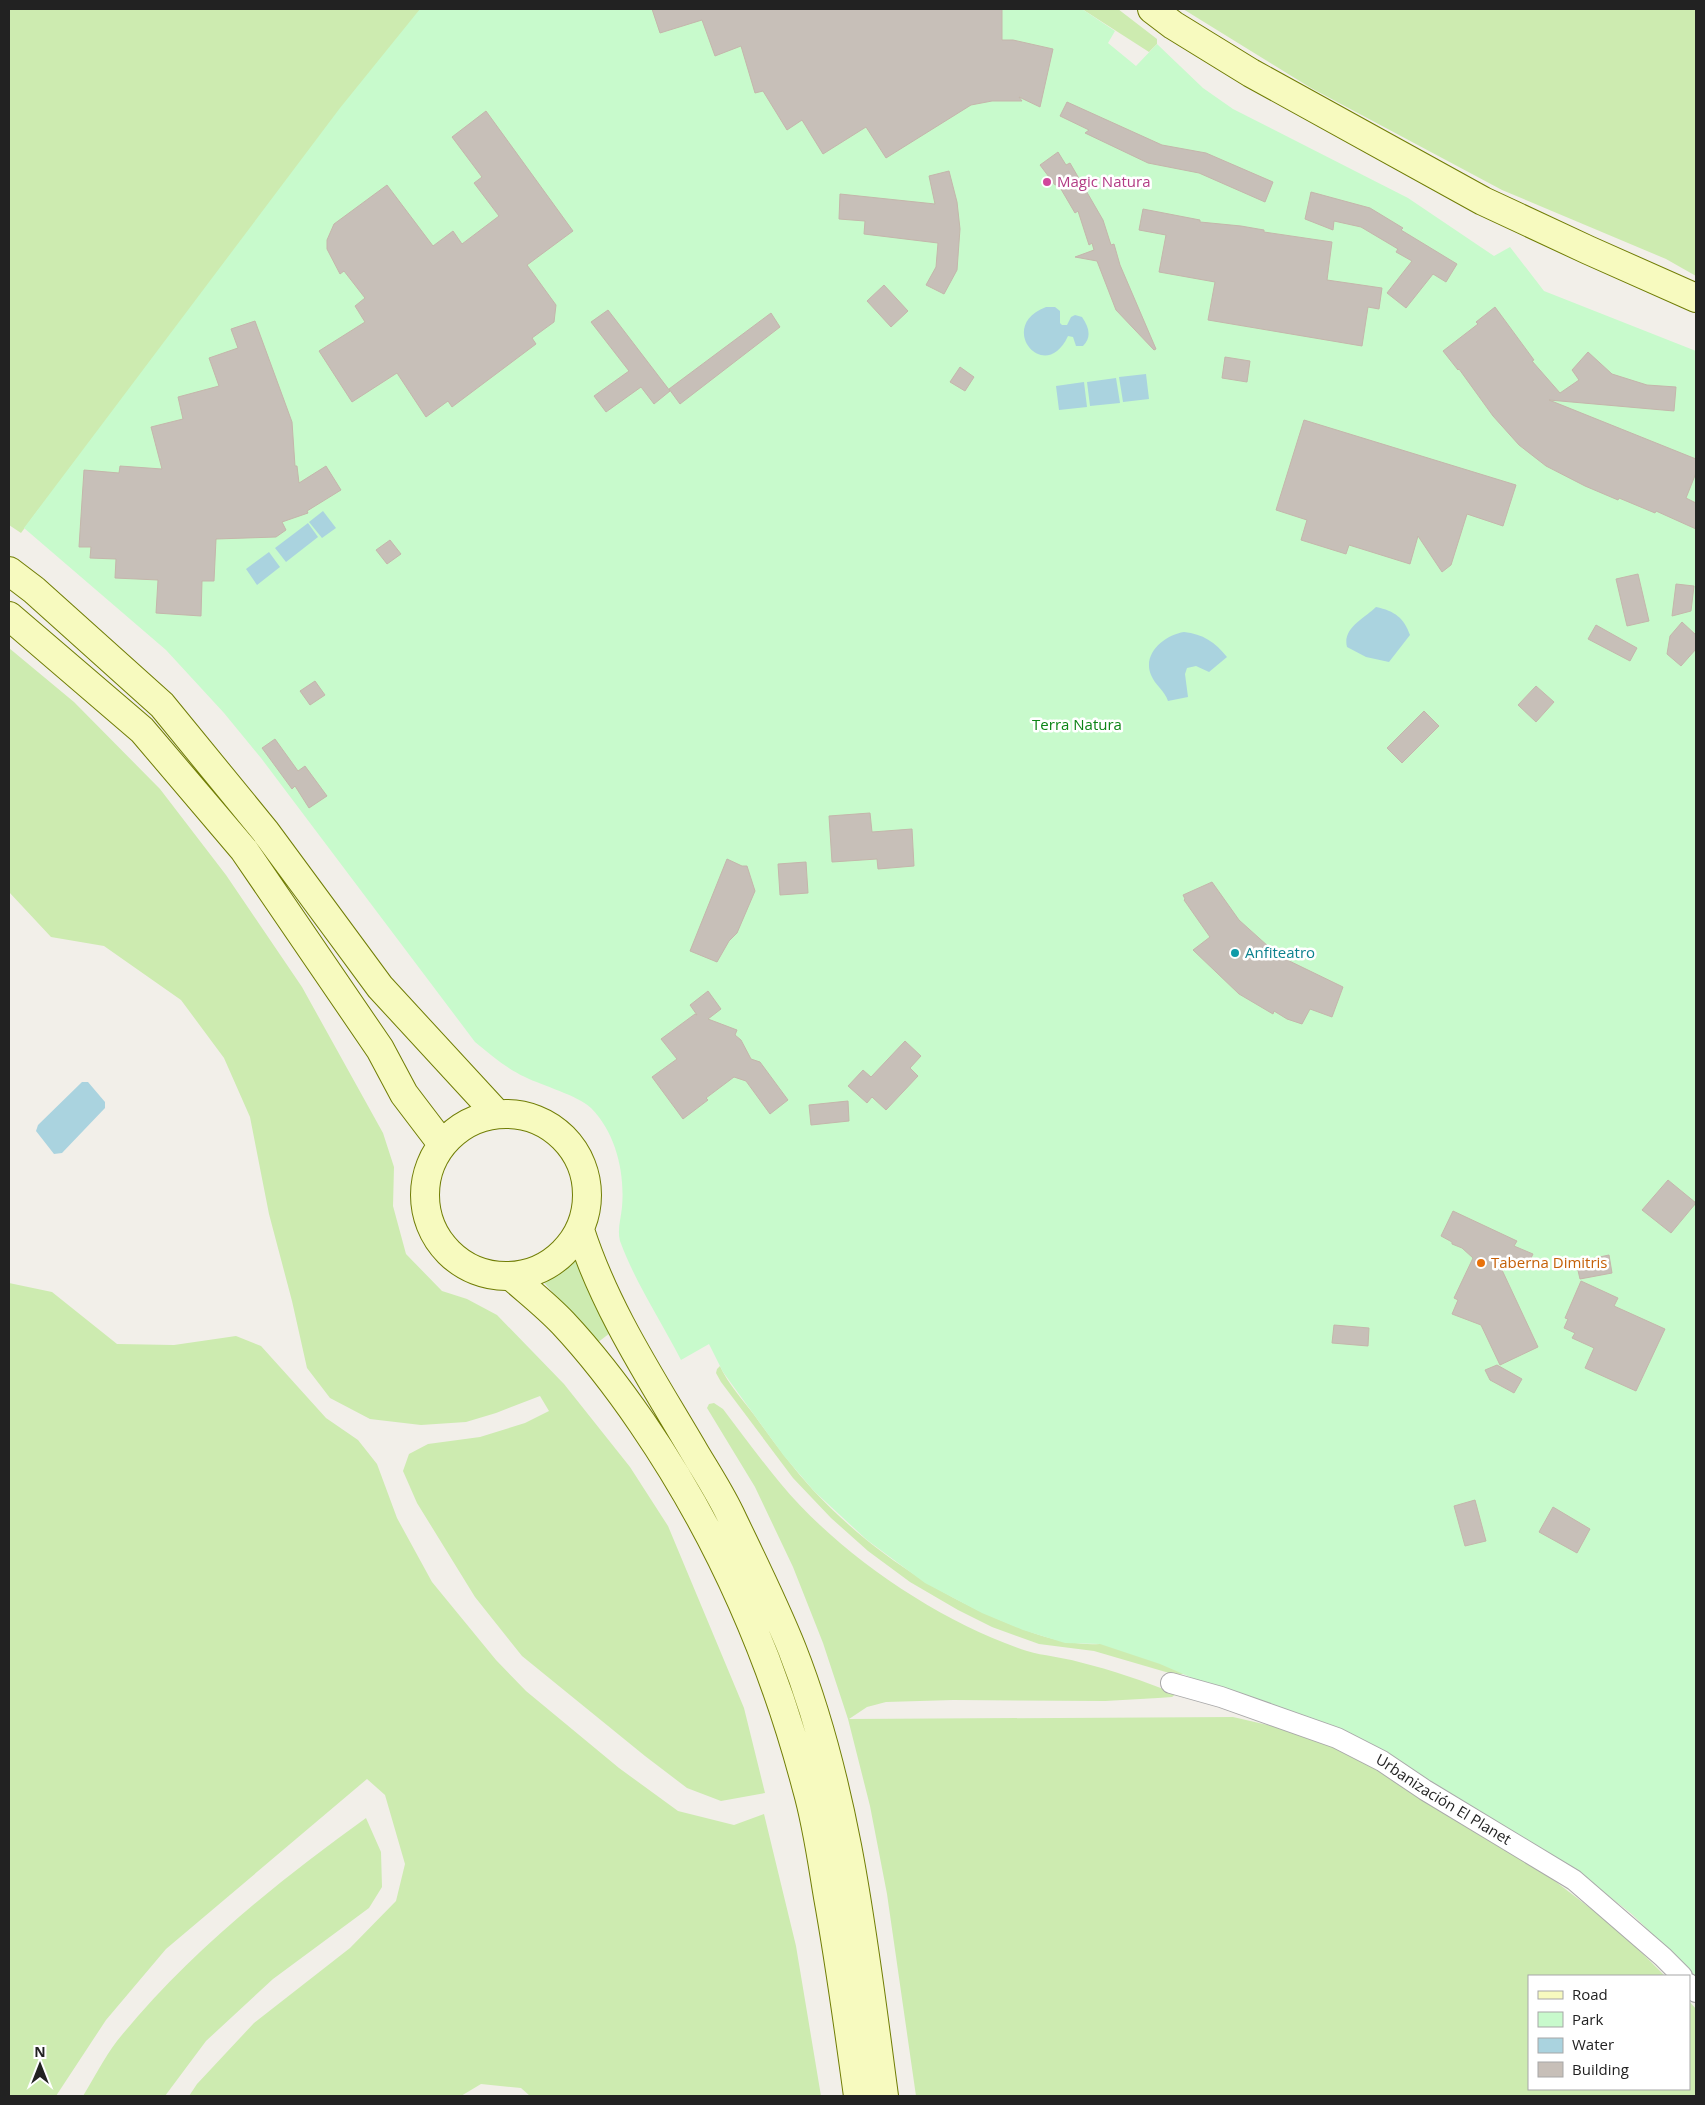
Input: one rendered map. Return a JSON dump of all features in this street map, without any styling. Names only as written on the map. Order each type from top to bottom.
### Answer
[{"type":"main road","points":[[1152,9],[1173,25],[1251,74],[1483,201],[1696,298]]},
{"type":"main road","points":[[1483,201],[1544,243],[1610,276],[1696,314]]},
{"type":"main road","points":[[9,570],[34,590],[162,705],[265,831],[380,987],[497,1114]]},
{"type":"main road","points":[[9,616],[142,730],[244,850],[380,1049],[404,1094],[442,1144]]},
{"type":"main road","points":[[497,1114],[516,1114],[535,1118],[552,1127],[567,1140],[578,1156],[586,1174],[588,1196],[580,1230],[562,1254],[544,1267],[528,1274],[512,1277],[475,1270],[454,1257],[437,1238],[427,1215],[425,1190],[430,1166],[442,1144],[457,1129],[470,1122],[497,1114]]},
{"type":"main road","points":[[580,1230],[589,1260],[625,1336],[729,1511],[792,1650],[829,1767],[847,1847],[884,2096]]},
{"type":"main road","points":[[512,1277],[562,1322],[595,1359],[625,1399],[677,1476],[703,1522],[739,1596],[768,1665],[808,1790],[821,1853],[845,1997],[858,2096]]},
{"type":"street","name":"Urbanización El Planet","points":[[1171,1683],[1221,1697],[1337,1738],[1382,1761],[1425,1790],[1574,1880],[1663,1957],[1681,1975]]},
{"type":"green space","points":[[9,9],[543,9],[38,510],[21,533],[9,525]]},
{"type":"green space","name":"Terra Natura","points":[[420,9],[1082,9],[1115,31],[1108,43],[1136,66],[1157,44],[1203,88],[1233,109],[1408,198],[1494,256],[1510,247],[1544,291],[1696,351],[1696,1976],[1632,1914],[1594,1884],[1536,1845],[1392,1759],[1323,1725],[1197,1680],[1160,1664],[1100,1644],[1065,1643],[1023,1630],[982,1613],[925,1583],[867,1540],[814,1491],[784,1456],[723,1372],[709,1344],[681,1360],[641,1286],[620,1241],[619,1228],[623,1194],[620,1167],[613,1141],[600,1118],[585,1103],[518,1074],[475,1042],[261,758],[224,713],[166,650],[24,528],[340,108]]},
{"type":"green space","points":[[1082,9],[1118,9],[1157,39],[1157,44],[1149,52]]},
{"type":"green space","points":[[1183,9],[1696,9],[1696,276],[1666,259],[1502,190],[1311,88]]},
{"type":"green space","points":[[9,648],[74,702],[160,789],[226,875],[302,987],[383,1133],[394,1167],[393,1206],[406,1254],[442,1291],[467,1299],[497,1315],[564,1384],[630,1467],[668,1526],[744,1708],[765,1793],[721,1801],[687,1788],[522,1656],[475,1597],[417,1503],[403,1471],[409,1454],[428,1444],[480,1437],[525,1423],[549,1411],[540,1396],[466,1422],[421,1425],[370,1419],[330,1398],[307,1368],[269,1214],[250,1117],[224,1058],[181,1000],[104,946],[51,937],[9,892]]},
{"type":"green space","points":[[574,1255],[610,1333],[597,1343],[541,1279],[566,1264]]},
{"type":"green space","points":[[9,1283],[52,1292],[117,1344],[174,1345],[236,1336],[261,1346],[326,1418],[358,1440],[377,1464],[397,1518],[432,1582],[496,1660],[526,1691],[619,1768],[678,1811],[734,1825],[764,1814],[796,1946],[821,2096],[530,2096],[521,2088],[481,2084],[461,2096],[189,2096],[197,2084],[254,2023],[350,1948],[396,1901],[405,1864],[385,1795],[367,1779],[166,1949],[106,2020],[56,2096],[9,2096]]},
{"type":"green space","points":[[720,1366],[736,1392],[813,1490],[855,1531],[927,1583],[952,1597],[1017,1627],[1052,1639],[1076,1643],[1100,1644],[1110,1602],[1189,1618],[1188,1620],[1169,1616],[1129,1615],[1124,1632],[1196,1655],[1233,1663],[1293,1683],[1377,1718],[1417,1738],[1492,1783],[1574,1837],[1616,1875],[1692,1949],[1696,1955],[1696,1976],[1632,1914],[1594,1884],[1536,1845],[1392,1759],[1323,1725],[1184,1674],[1176,1675],[1094,1651],[1039,1644],[992,1627],[910,1582],[868,1551],[831,1518],[793,1478],[721,1382],[716,1373]]},
{"type":"green space","points":[[714,1403],[723,1409],[781,1484],[832,1536],[893,1583],[926,1604],[960,1623],[1027,1651],[1073,1660],[1140,1680],[1176,1694],[1172,1697],[1105,1701],[953,1700],[886,1702],[867,1707],[849,1719],[1233,1717],[1294,1731],[1353,1754],[1471,1830],[1547,1875],[1620,1931],[1664,1975],[1528,1975],[1528,2090],[1690,2090],[1690,2002],[1696,2009],[1696,2096],[916,2096],[887,1894],[870,1806],[848,1719],[823,1643],[793,1567],[755,1487],[707,1408],[709,1404]]},
{"type":"green space","points":[[366,1818],[381,1852],[382,1887],[369,1908],[273,1979],[206,2041],[165,2096],[83,2096],[117,2041],[144,2009],[203,1949],[266,1894]]},
{"type":"water","points":[[1046,307],[1055,307],[1060,311],[1060,323],[1062,325],[1067,325],[1071,317],[1075,315],[1082,317],[1088,332],[1086,343],[1083,346],[1076,346],[1073,337],[1068,336],[1058,350],[1048,355],[1037,354],[1029,347],[1024,338],[1025,327],[1031,316]]},
{"type":"water","points":[[1146,374],[1149,399],[1123,402],[1119,377]]},
{"type":"water","points":[[1116,378],[1120,403],[1090,406],[1087,382]]},
{"type":"water","points":[[1084,382],[1087,407],[1059,410],[1056,386]]},
{"type":"water","points":[[323,511],[336,528],[322,538],[309,522]]},
{"type":"water","points":[[308,523],[318,537],[286,562],[275,548]]},
{"type":"water","points":[[269,552],[280,567],[257,585],[246,569]]},
{"type":"water","points":[[1376,607],[1398,616],[1405,624],[1410,635],[1389,662],[1366,657],[1347,647],[1346,640],[1351,629]]},
{"type":"water","points":[[1184,632],[1208,640],[1227,657],[1209,672],[1196,666],[1187,668],[1185,674],[1188,697],[1168,701],[1151,675],[1150,659],[1157,646],[1163,641]]},
{"type":"water","points":[[82,1082],[88,1082],[105,1102],[105,1108],[62,1153],[54,1154],[36,1131],[38,1125]]},
{"type":"building","points":[[652,9],[1002,9],[1002,40],[1013,40],[1053,49],[1040,107],[1019,97],[1022,101],[992,101],[971,105],[886,158],[866,127],[823,154],[802,120],[787,130],[763,91],[755,93],[741,46],[715,56],[702,20],[660,33]]},
{"type":"building","points":[[1067,102],[1162,145],[1206,153],[1273,182],[1265,202],[1199,173],[1148,163],[1085,133],[1089,130],[1060,116]]},
{"type":"building","points":[[486,111],[573,231],[527,265],[556,305],[554,322],[532,338],[536,344],[452,407],[448,401],[426,417],[397,373],[352,402],[319,351],[365,322],[355,306],[365,298],[344,271],[340,274],[327,249],[327,240],[334,224],[387,185],[433,246],[453,231],[462,244],[499,216],[474,183],[482,177],[452,137]]},
{"type":"building","points":[[1058,152],[1066,165],[1070,163],[1103,220],[1111,245],[1114,244],[1120,265],[1156,349],[1154,350],[1116,310],[1097,261],[1075,257],[1094,250],[1092,243],[1089,245],[1078,211],[1075,213],[1058,184],[1055,185],[1040,165]]},
{"type":"building","points":[[949,171],[957,202],[960,229],[957,270],[944,294],[926,285],[936,267],[938,243],[864,234],[865,221],[839,219],[840,194],[935,204],[929,176]]},
{"type":"building","points":[[1311,192],[1370,208],[1403,228],[1401,230],[1457,264],[1446,282],[1433,274],[1406,308],[1387,293],[1412,261],[1396,252],[1398,249],[1361,227],[1334,221],[1333,230],[1305,219]]},
{"type":"building","points":[[1143,209],[1200,220],[1200,222],[1241,226],[1264,230],[1264,232],[1332,242],[1327,280],[1382,288],[1379,309],[1368,307],[1362,346],[1208,320],[1215,282],[1159,272],[1166,235],[1139,230]]},
{"type":"building","points":[[884,285],[908,311],[891,327],[867,301]]},
{"type":"building","points":[[1495,307],[1534,360],[1532,361],[1560,393],[1579,380],[1572,370],[1588,352],[1612,374],[1647,385],[1676,387],[1674,411],[1549,400],[1696,459],[1696,473],[1686,498],[1696,503],[1696,529],[1656,511],[1655,513],[1619,498],[1618,500],[1585,486],[1546,466],[1519,445],[1493,416],[1459,369],[1443,351],[1478,324],[1476,322]]},
{"type":"building","points":[[608,310],[670,391],[654,404],[641,387],[606,412],[594,396],[629,371],[591,322]]},
{"type":"building","points":[[771,313],[780,327],[680,404],[669,389]]},
{"type":"building","points":[[255,321],[292,422],[295,466],[297,466],[299,483],[326,466],[341,490],[307,511],[308,513],[282,522],[286,530],[276,537],[216,539],[214,581],[202,581],[201,616],[156,613],[158,580],[115,578],[116,559],[90,558],[91,547],[79,547],[84,470],[119,473],[120,466],[162,469],[151,427],[183,419],[178,397],[219,386],[209,358],[238,348],[231,329]]},
{"type":"building","points":[[1225,357],[1250,361],[1247,382],[1222,378]]},
{"type":"building","points":[[960,367],[974,377],[965,391],[950,382]]},
{"type":"building","points":[[1304,420],[1516,485],[1503,526],[1467,514],[1451,565],[1442,572],[1418,536],[1410,564],[1349,545],[1346,554],[1301,540],[1307,520],[1276,510]]},
{"type":"building","points":[[390,540],[401,554],[387,564],[376,550]]},
{"type":"building","points":[[1638,574],[1649,621],[1627,626],[1616,579]]},
{"type":"building","points":[[1676,584],[1694,586],[1691,611],[1672,616]]},
{"type":"building","points":[[1682,622],[1696,635],[1696,649],[1681,666],[1667,654],[1670,636]]},
{"type":"building","points":[[1596,625],[1637,648],[1630,661],[1588,639]]},
{"type":"building","points":[[315,681],[325,695],[310,705],[300,691]]},
{"type":"building","points":[[1536,686],[1554,702],[1536,722],[1518,705]]},
{"type":"building","points":[[1424,711],[1439,726],[1402,763],[1387,748]]},
{"type":"building","points":[[275,739],[298,771],[305,766],[327,796],[309,808],[295,786],[292,789],[262,748]]},
{"type":"building","points":[[870,813],[872,832],[912,829],[914,866],[878,869],[877,859],[832,862],[829,816]]},
{"type":"building","points":[[727,859],[742,866],[747,866],[755,891],[737,933],[729,941],[717,962],[690,951]]},
{"type":"building","points":[[806,862],[808,893],[780,895],[778,864]]},
{"type":"building","name":"Anfiteatro","points":[[1212,882],[1239,920],[1279,956],[1343,987],[1332,1017],[1310,1009],[1302,1024],[1287,1019],[1274,1011],[1273,1014],[1239,994],[1193,950],[1210,937],[1184,900],[1183,895]]},
{"type":"building","points":[[708,991],[721,1009],[708,1019],[737,1030],[735,1035],[741,1040],[751,1059],[760,1062],[788,1100],[770,1114],[746,1081],[734,1077],[706,1098],[708,1100],[683,1119],[652,1077],[677,1059],[661,1039],[695,1014],[697,1015],[690,1005]]},
{"type":"building","points":[[905,1041],[921,1056],[910,1068],[918,1076],[886,1110],[872,1097],[867,1103],[848,1086],[863,1070],[871,1077]]},
{"type":"building","points":[[848,1101],[849,1121],[811,1125],[809,1105]]},
{"type":"building","points":[[1668,1180],[1696,1203],[1671,1233],[1642,1210]]},
{"type":"building","points":[[1453,1211],[1517,1241],[1514,1246],[1533,1254],[1526,1268],[1495,1255],[1538,1347],[1500,1365],[1481,1325],[1452,1314],[1458,1300],[1454,1298],[1473,1258],[1462,1248],[1441,1236]]},
{"type":"building","points":[[1609,1255],[1612,1273],[1580,1279],[1576,1262]]},
{"type":"building","points":[[1581,1281],[1618,1298],[1614,1306],[1665,1329],[1636,1391],[1585,1368],[1594,1348],[1572,1338],[1575,1333],[1564,1328],[1568,1319],[1565,1318]]},
{"type":"building","points":[[1334,1325],[1369,1328],[1368,1346],[1332,1343]]},
{"type":"building","points":[[1497,1365],[1522,1379],[1514,1393],[1490,1380],[1485,1370]]},
{"type":"building","points":[[1475,1500],[1486,1541],[1465,1546],[1454,1506]]},
{"type":"building","points":[[1553,1507],[1590,1529],[1577,1553],[1539,1532]]},
{"type":"place","name":"Magic Natura","points":[[1047,182]]},
{"type":"place","name":"Anfiteatro","points":[[1235,953]]},
{"type":"place","name":"Taberna Dimitris","points":[[1481,1263]]}]
